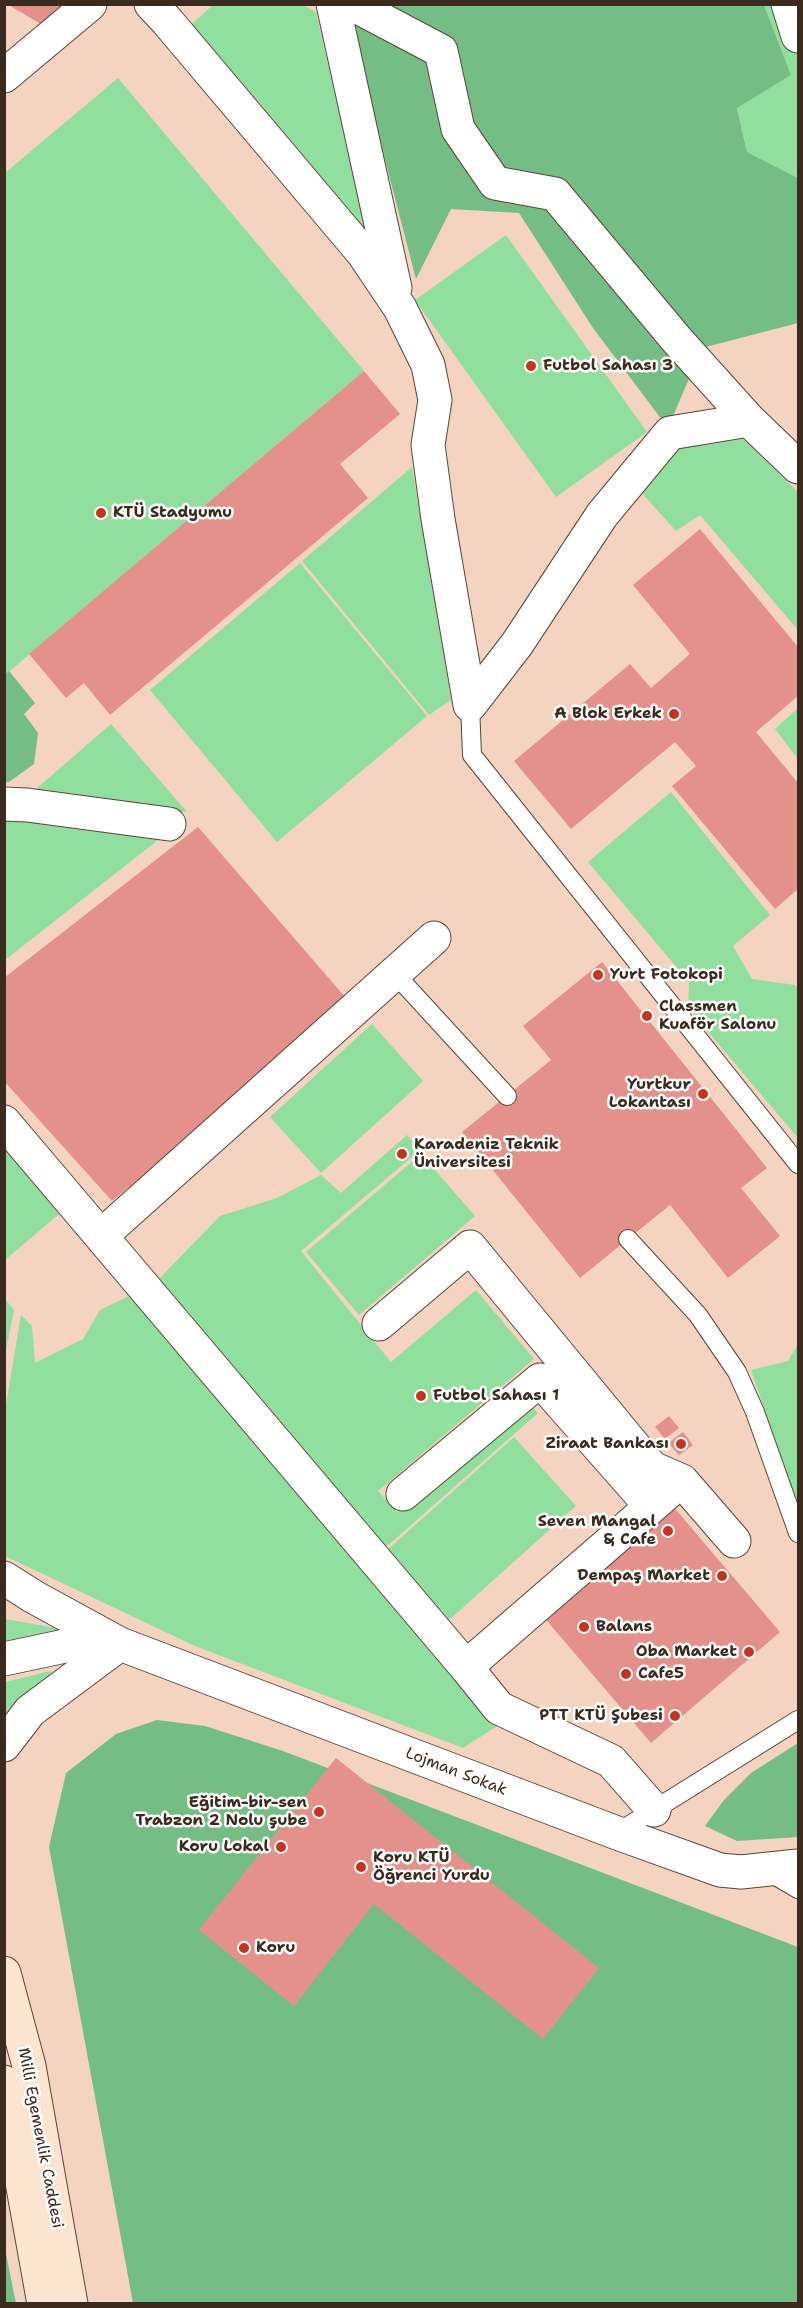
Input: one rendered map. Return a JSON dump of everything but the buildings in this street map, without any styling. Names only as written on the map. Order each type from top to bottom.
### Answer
[{"type":"street","points":[[4,76],[90,4]]},
{"type":"street","points":[[333,4],[400,308]]},
{"type":"street","points":[[351,4],[441,51],[458,129],[495,183],[555,194],[677,340],[749,420],[798,467]]},
{"type":"street","points":[[788,4],[798,36]]},
{"type":"street","points":[[168,10],[363,253],[400,308],[428,365],[435,400],[428,445],[438,519],[470,705]]},
{"type":"street","points":[[470,705],[517,644],[602,515],[670,433],[749,420]]},
{"type":"street","points":[[4,804],[169,824]]},
{"type":"street","points":[[101,1236],[396,975],[434,938]]},
{"type":"street","points":[[4,1122],[466,1666],[499,1708],[611,1761],[654,1810]]},
{"type":"street","points":[[378,1324],[470,1247],[652,1468],[682,1481],[734,1541]]},
{"type":"street","points":[[403,1494],[540,1380],[659,1499],[466,1666]]},
{"type":"street","name":"Lojman Sokak","points":[[4,1578],[19,1597],[120,1644],[617,1833],[720,1870],[741,1872],[798,1866]]},
{"type":"street","name":"Lojman Sokak","points":[[4,1659],[80,1643],[120,1644]]},
{"type":"street","points":[[4,1745],[30,1711],[120,1644]]},
{"type":"street","name":"Milli Egemenlik Caddesi","points":[[4,1973],[29,2066],[71,2304]]},
{"type":"street","name":"Milli Egemenlik Caddesi","points":[[4,2082],[44,2304]]},
{"type":"lane","points":[[470,705],[472,755],[798,1164]]},
{"type":"lane","points":[[396,975],[507,1096]]},
{"type":"lane","points":[[628,1239],[698,1315],[737,1372],[755,1412],[798,1533]]},
{"type":"lane","points":[[617,1833],[798,1720]]},
{"type":"lane","points":[[764,1870],[798,1890]]},
{"type":"shaded area","name":"Karadeniz Teknik Üniversitesi","points":[[5,5],[798,5],[798,2303],[5,2303]]},
{"type":"green space","points":[[213,5],[303,5],[316,12],[368,237],[187,28]]},
{"type":"green space","points":[[352,5],[764,5],[791,75],[737,108],[747,152],[798,178],[798,323],[702,348],[668,428],[593,328],[519,213],[451,209],[416,279],[368,94]]},
{"type":"green space","points":[[764,5],[798,5],[798,178],[747,152],[737,107],[791,75]]},
{"type":"green space","name":"KTÜ Stadyumu","points":[[118,78],[364,371],[5,675],[5,173]]},
{"type":"green space","name":"Futbol Sahası 3","points":[[506,235],[647,432],[556,497],[415,300]]},
{"type":"green space","points":[[743,439],[798,492],[798,630],[700,515],[676,531],[639,490],[671,450]]},
{"type":"green space","points":[[412,467],[451,700],[429,715],[302,561]]},
{"type":"green space","points":[[300,563],[427,716],[277,842],[150,690]]},
{"type":"green space","points":[[9,671],[35,703],[24,714],[38,733],[34,764],[9,782],[5,782],[4,675]]},
{"type":"green space","points":[[798,708],[798,759],[775,729]]},
{"type":"green space","points":[[111,724],[187,812],[28,796]]},
{"type":"green space","points":[[671,792],[770,915],[733,946],[752,979],[795,985],[798,990],[798,1138],[688,1008],[689,982],[588,862]]},
{"type":"green space","points":[[5,815],[158,840],[5,960]]},
{"type":"green space","points":[[372,1024],[423,1081],[321,1173],[270,1117]]},
{"type":"green space","points":[[407,1135],[420,1150],[301,1251],[391,1362],[476,1290],[534,1359],[378,1491],[397,1512],[527,1401],[538,1413],[376,1556],[153,1285],[220,1216],[277,1198],[321,1175],[341,1193]]},
{"type":"green space","points":[[5,1149],[59,1214],[4,1260]]},
{"type":"green space","points":[[421,1154],[475,1216],[359,1315],[306,1252]]},
{"type":"green space","points":[[142,1290],[505,1721],[463,1748],[195,1646],[5,1556],[5,1411],[21,1315],[32,1326],[35,1363],[83,1339],[100,1310]]},
{"type":"green space","points":[[5,1299],[14,1310],[5,1355]]},
{"type":"green space","points":[[798,1344],[798,1506],[751,1370],[788,1361]]},
{"type":"green space","points":[[514,1437],[576,1506],[439,1629],[377,1559]]},
{"type":"green space","points":[[5,1619],[68,1630],[5,1641]]},
{"type":"green space","points":[[51,1671],[53,1678],[5,1721],[5,1682]]},
{"type":"green space","points":[[157,1720],[205,1726],[283,1751],[798,1947],[798,2303],[133,2303],[49,1847],[66,1773],[116,1734]]},
{"type":"green space","points":[[798,1743],[798,1837],[737,1841],[705,1826],[724,1800],[751,1773]]},
{"type":"green space","points":[[5,2249],[16,2303],[5,2303]]},
{"type":"place","name":"Futbol Sahası 3","points":[[531,366]]},
{"type":"place","name":"KTÜ Stadyumu","points":[[101,513]]},
{"type":"place","name":"A Blok Erkek","points":[[674,714]]},
{"type":"place","name":"Yurt Fotokopi","points":[[598,975]]},
{"type":"place","name":"Classmen Kuaför Salonu","points":[[647,1016]]},
{"type":"place","name":"Yurtkur Lokantası","points":[[703,1094]]},
{"type":"place","name":"Karadeniz Teknik Üniversitesi","points":[[402,1154]]},
{"type":"place","name":"Futbol Sahası 1","points":[[421,1396]]},
{"type":"place","name":"Ziraat Bankası","points":[[681,1444]]},
{"type":"place","name":"Seven Mangal & Cafe","points":[[668,1531]]},
{"type":"place","name":"Dempaş Market","points":[[722,1576]]},
{"type":"place","name":"Balans","points":[[584,1627]]},
{"type":"place","name":"Oba Market","points":[[749,1652]]},
{"type":"place","name":"Cafe5","points":[[626,1674]]},
{"type":"place","name":"PTT KTÜ Şubesi","points":[[675,1716]]},
{"type":"place","name":"Eğitim-bir-sen Trabzon 2 Nolu şube","points":[[319,1812]]},
{"type":"place","name":"Koru Lokal","points":[[281,1847]]},
{"type":"place","name":"Koru KTÜ Öğrenci Yurdu","points":[[361,1867]]},
{"type":"place","name":"Koru","points":[[244,1948]]}]
